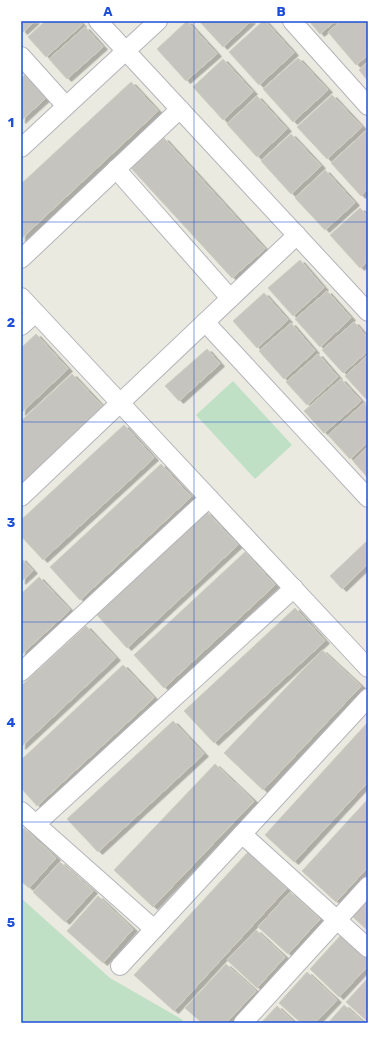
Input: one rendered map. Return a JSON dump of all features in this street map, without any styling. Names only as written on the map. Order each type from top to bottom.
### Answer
[{"type":"street","points":[[98,21],[297,235],[364,300]]},
{"type":"street","points":[[21,148],[158,21]]},
{"type":"street","points":[[292,21],[368,106]]},
{"type":"street","points":[[21,56],[66,106]]},
{"type":"street","points":[[21,259],[180,109]]},
{"type":"street","points":[[116,169],[230,298]]},
{"type":"street","points":[[21,497],[297,235]]},
{"type":"street","points":[[21,297],[368,668]]},
{"type":"street","points":[[21,326],[36,312]]},
{"type":"street","points":[[205,322],[368,498]]},
{"type":"street","points":[[21,672],[209,498]]},
{"type":"street","points":[[36,824],[294,588]]},
{"type":"street","points":[[120,966],[368,698]]},
{"type":"street","points":[[21,811],[154,929]]},
{"type":"street","points":[[242,834],[368,948]]},
{"type":"street","points":[[242,1023],[368,886]]},
{"type":"green space","points":[[233,381],[292,445],[255,479],[196,415]]},
{"type":"green space","points":[[21,898],[110,978],[183,1020],[181,1023],[21,1023]]},
{"type":"building","points":[[21,21],[35,21],[23,32],[21,30]]},
{"type":"building","points":[[45,21],[79,21],[82,25],[46,57],[28,37]]},
{"type":"building","points":[[187,21],[217,54],[186,81],[157,49]]},
{"type":"building","points":[[199,21],[251,21],[223,47]]},
{"type":"building","points":[[263,21],[265,21],[294,53],[259,85],[229,52]]},
{"type":"building","points":[[309,21],[335,21],[320,34]]},
{"type":"building","points":[[341,21],[368,21],[368,55],[356,65],[328,32]]},
{"type":"building","points":[[85,27],[103,47],[67,79],[49,59]]},
{"type":"building","points":[[298,58],[328,90],[293,122],[263,89]]},
{"type":"building","points":[[223,59],[253,92],[223,120],[193,87]]},
{"type":"building","points":[[368,62],[368,81],[359,70]]},
{"type":"building","points":[[25,75],[46,98],[21,121],[21,79]]},
{"type":"building","points":[[131,82],[158,111],[21,239],[21,184]]},
{"type":"building","points":[[332,95],[362,127],[327,159],[297,127]]},
{"type":"building","points":[[257,96],[287,129],[257,157],[227,124]]},
{"type":"building","points":[[366,131],[368,134],[368,189],[361,196],[331,163]]},
{"type":"building","points":[[291,134],[321,166],[291,194],[261,161]]},
{"type":"building","points":[[164,138],[265,249],[232,278],[131,168]]},
{"type":"building","points":[[325,170],[355,203],[325,230],[295,198]]},
{"type":"building","points":[[360,208],[368,217],[368,261],[360,268],[330,235]]},
{"type":"building","points":[[300,260],[324,288],[293,316],[268,288]]},
{"type":"building","points":[[327,291],[351,318],[320,347],[295,319]]},
{"type":"building","points":[[264,293],[288,320],[257,348],[233,321]]},
{"type":"building","points":[[354,322],[368,338],[368,351],[343,373],[322,350]]},
{"type":"building","points":[[291,323],[315,351],[284,379],[259,351]]},
{"type":"building","points":[[36,334],[68,369],[21,413],[21,348]]},
{"type":"building","points":[[207,349],[220,364],[179,401],[165,386]]},
{"type":"building","points":[[318,354],[338,377],[307,405],[286,382]]},
{"type":"building","points":[[368,355],[368,396],[366,399],[345,376]]},
{"type":"building","points":[[72,374],[105,409],[21,487],[21,421]]},
{"type":"building","points":[[341,379],[361,401],[324,433],[304,411]]},
{"type":"building","points":[[364,403],[368,408],[368,442],[350,459],[328,435]]},
{"type":"building","points":[[124,425],[154,458],[43,560],[21,536],[21,520]]},
{"type":"building","points":[[368,447],[368,478],[353,461]]},
{"type":"building","points":[[161,464],[191,497],[80,600],[50,567]]},
{"type":"building","points":[[207,512],[238,545],[127,648],[97,615]]},
{"type":"building","points":[[368,540],[368,564],[342,589],[330,576]]},
{"type":"building","points":[[245,552],[275,585],[164,688],[134,655]]},
{"type":"building","points":[[21,558],[33,571],[21,582]]},
{"type":"building","points":[[39,577],[70,610],[21,655],[21,594]]},
{"type":"building","points":[[295,608],[325,641],[214,743],[184,711]]},
{"type":"building","points":[[86,626],[116,658],[21,747],[21,686]]},
{"type":"building","points":[[322,650],[361,686],[263,790],[224,753]]},
{"type":"building","points":[[123,665],[154,698],[37,806],[21,788],[21,760]]},
{"type":"building","points":[[173,721],[204,754],[98,852],[67,819]]},
{"type":"building","points":[[368,722],[368,782],[294,862],[265,835]]},
{"type":"building","points":[[215,764],[254,801],[153,907],[114,870]]},
{"type":"building","points":[[368,799],[368,867],[336,902],[302,871]]},
{"type":"building","points":[[24,828],[56,858],[29,888],[21,881],[21,831]]},
{"type":"building","points":[[248,852],[287,888],[174,1011],[134,975]]},
{"type":"building","points":[[60,862],[93,891],[65,922],[33,892]]},
{"type":"building","points":[[290,892],[320,919],[288,954],[258,927]]},
{"type":"building","points":[[98,896],[133,929],[103,963],[67,931]]},
{"type":"building","points":[[368,898],[368,931],[352,916]]},
{"type":"building","points":[[256,930],[285,957],[257,988],[227,960]]},
{"type":"building","points":[[341,935],[368,959],[368,966],[339,997],[310,969]]},
{"type":"building","points":[[226,964],[256,991],[226,1023],[202,1023],[185,1008]]},
{"type":"building","points":[[307,972],[337,1000],[315,1023],[301,1023],[279,1003]]},
{"type":"building","points":[[368,978],[368,1022],[346,1002]]},
{"type":"building","points":[[344,1005],[364,1023],[328,1023]]},
{"type":"building","points":[[277,1006],[295,1023],[261,1023]]}]
